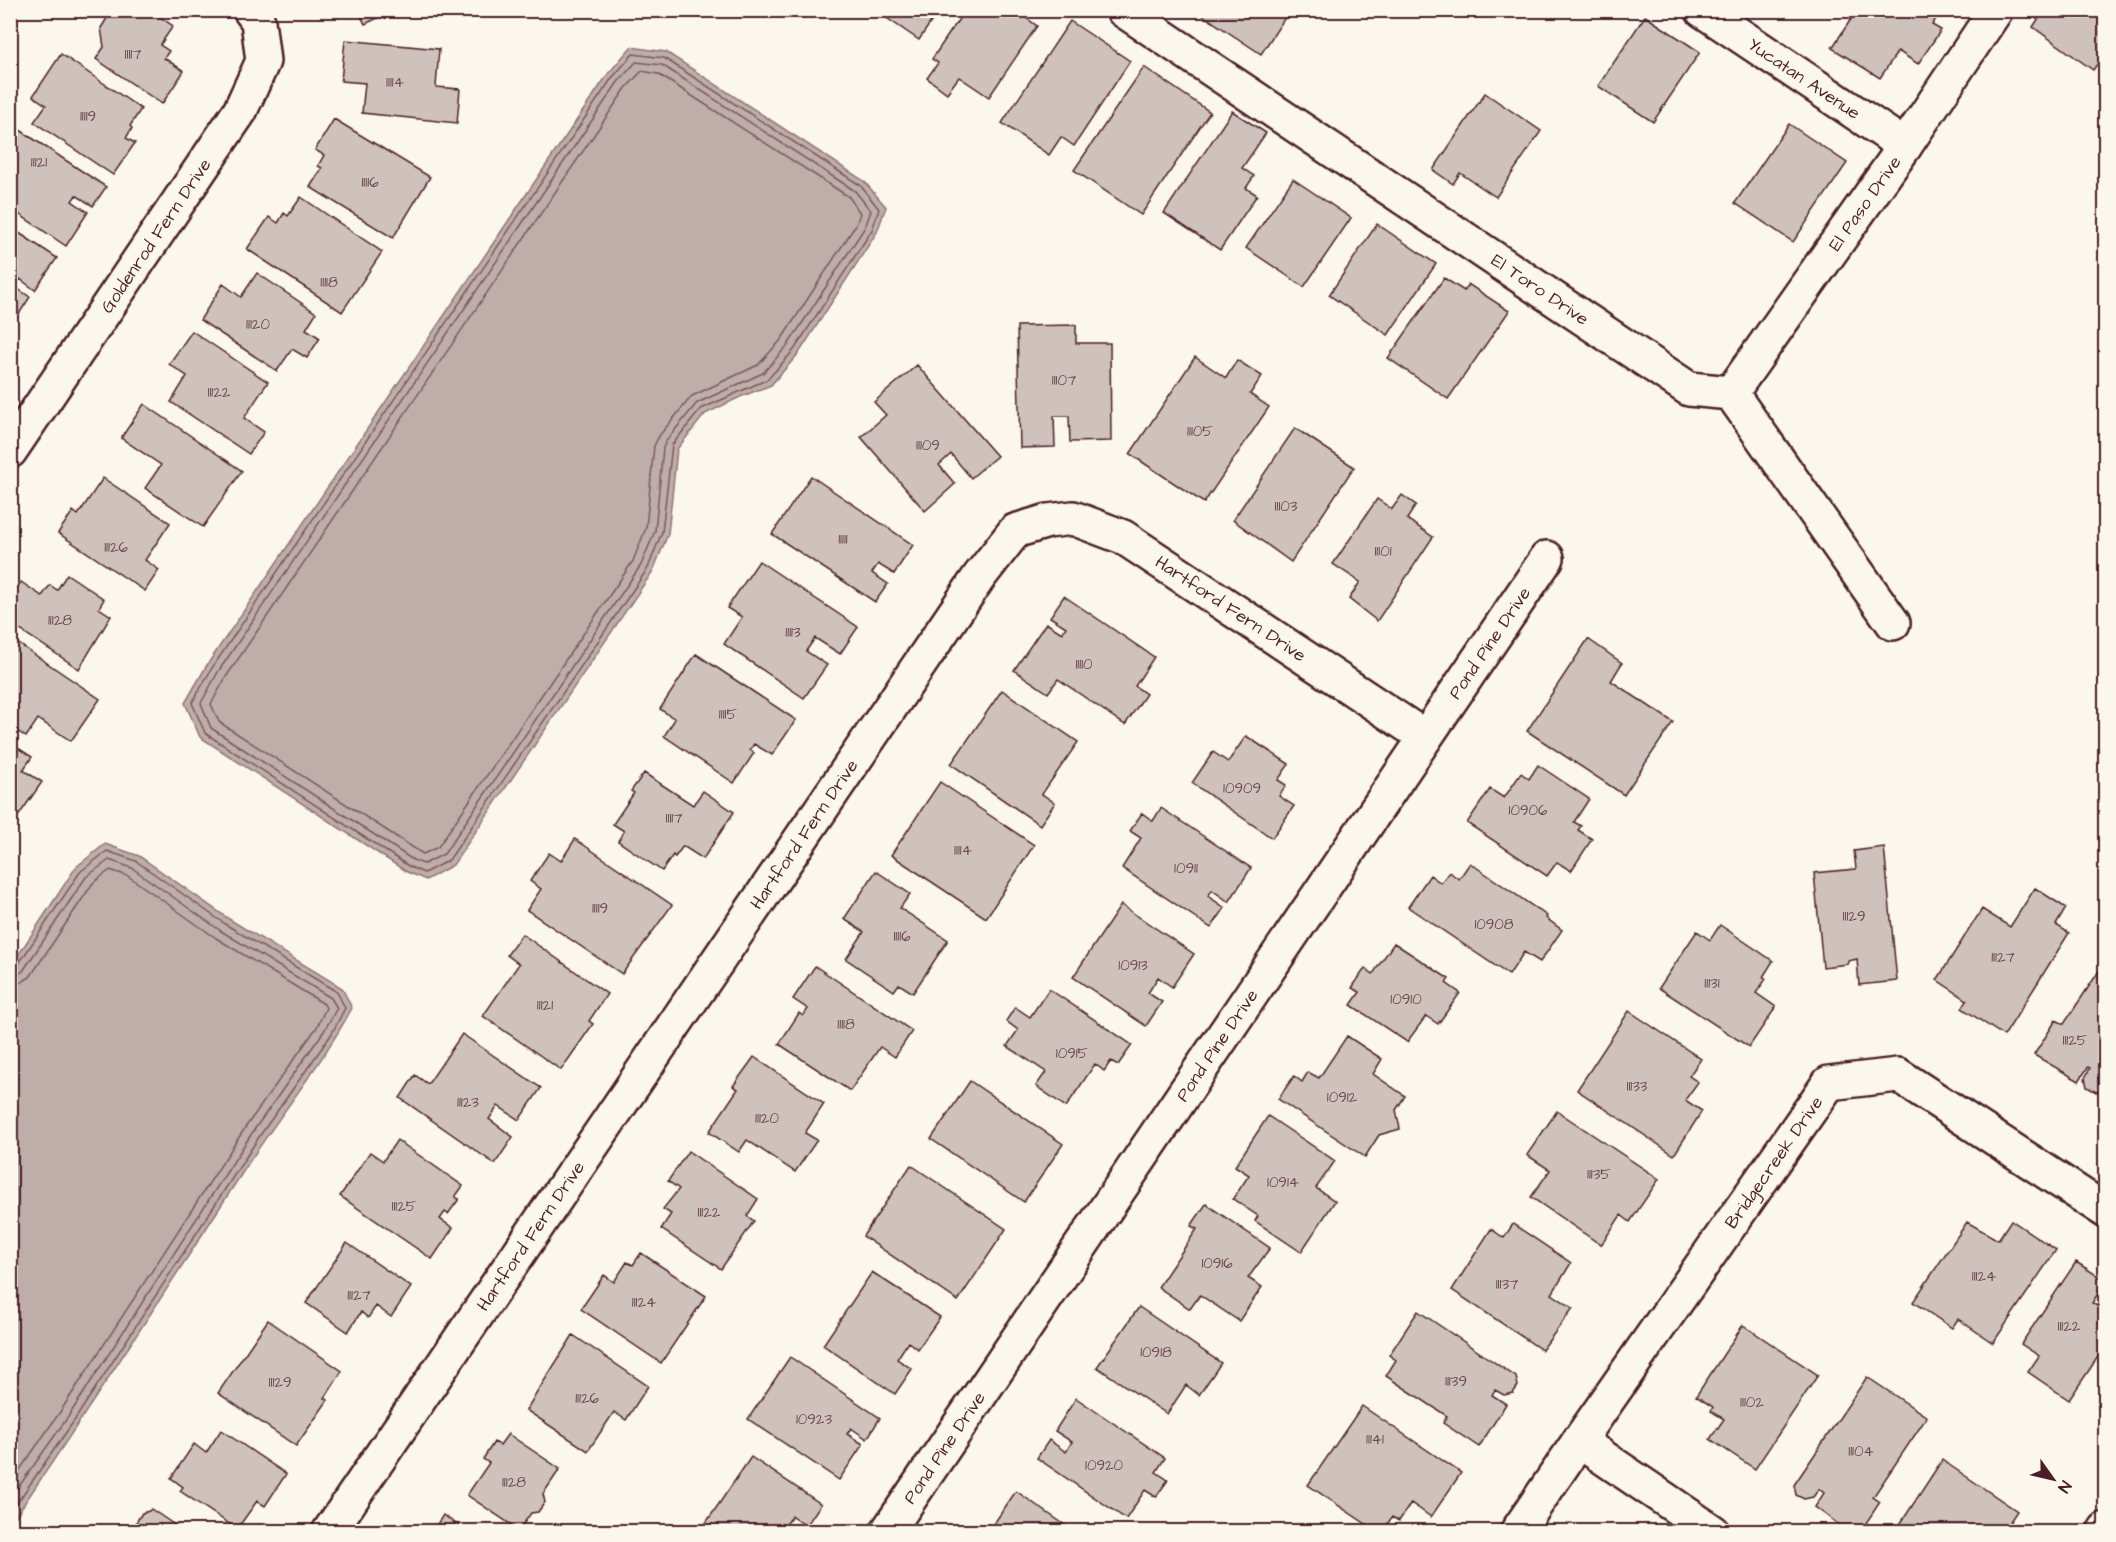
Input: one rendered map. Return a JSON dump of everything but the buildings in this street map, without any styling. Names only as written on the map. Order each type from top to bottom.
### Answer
[{"type":"street","name":"Goldenrod Fern Drive","points":[[10,452],[240,111],[263,61],[258,21],[250,10]]},
{"type":"street","name":"El Toro Drive","points":[[1123,10],[1689,389],[1731,393]]},
{"type":"street","name":"Yucatan Avenue","points":[[1702,10],[1905,146]]},
{"type":"street","name":"El Paso Drive","points":[[1731,393],[1905,146],[1996,10]]},
{"type":"street","points":[[1731,393],[1893,623]]},
{"type":"street","name":"Hartford Fern Drive","points":[[329,1532],[972,587],[1015,531],[1048,521],[1073,518],[1123,537],[1425,737]]},
{"type":"street","name":"Pond Pine Drive","points":[[887,1532],[1547,558]]},
{"type":"street","name":"Bridgecreek Drive","points":[[1517,1532],[1829,1083],[1898,1075],[2106,1211]]},
{"type":"street","points":[[1579,1442],[1713,1532]]},
{"type":"water","points":[[631,47],[666,52],[864,181],[886,207],[877,232],[799,353],[771,385],[705,414],[677,449],[668,534],[653,571],[453,865],[426,880],[407,872],[200,737],[185,703],[207,665],[608,74]]},
{"type":"water","points":[[105,844],[139,856],[229,919],[342,988],[352,1008],[328,1049],[259,1147],[11,1523],[11,966],[76,867]]}]
